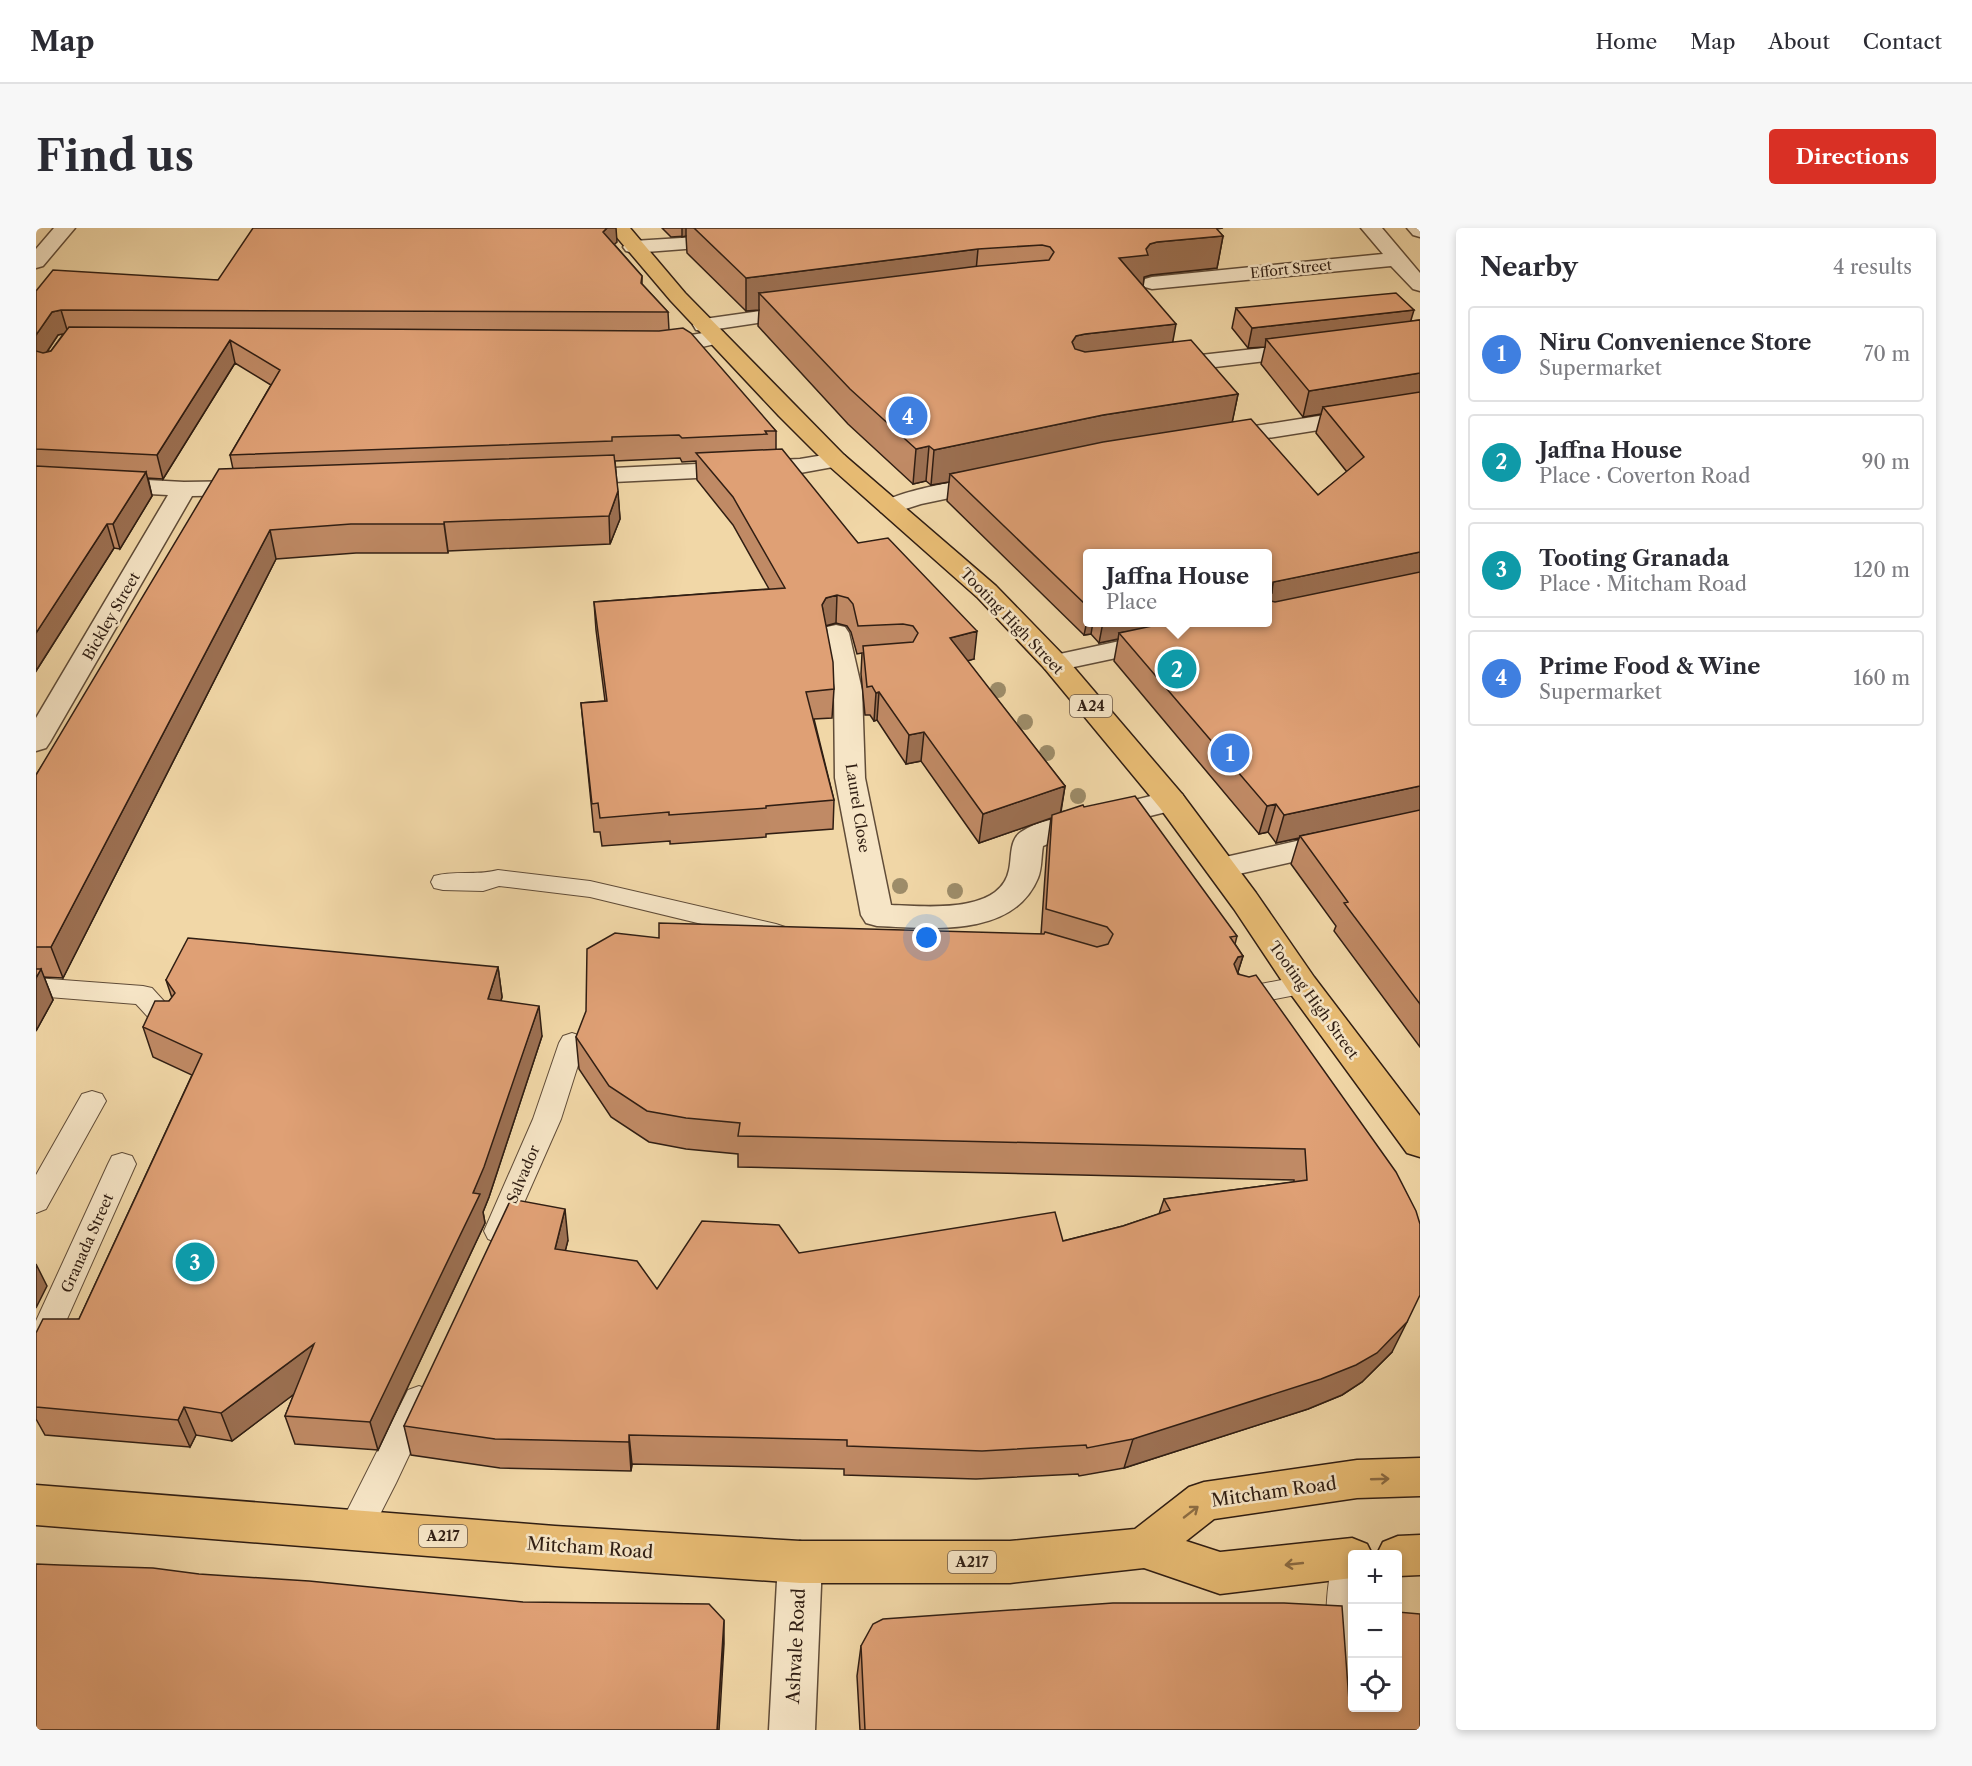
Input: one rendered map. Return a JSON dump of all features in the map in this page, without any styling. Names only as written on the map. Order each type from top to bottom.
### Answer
[{"type":"main road","name":"Tooting High Street","points":[[620,236],[836,460],[987,592],[1055,663],[1171,801],[1221,868],[1302,985],[1420,1143]]},
{"type":"main road","name":"Mitcham Road","points":[[1144,1548],[1204,1501],[1357,1479],[1420,1477]]},
{"type":"main road","name":"Mitcham Road","points":[[36,1505],[555,1546],[800,1562],[1010,1562],[1144,1548],[1220,1573],[1348,1558]]},
{"type":"main road","points":[[1402,1556],[1420,1555]]},
{"type":"street","points":[[36,262],[65,228]]},
{"type":"street","points":[[1371,228],[1393,253],[1396,261],[1420,285]]},
{"type":"street","points":[[620,236],[669,246],[752,238]]},
{"type":"street","name":"Effort Street","points":[[1152,283],[1376,260],[1396,261]]},
{"type":"street","points":[[626,345],[673,345],[710,331],[821,309]]},
{"type":"street","points":[[1150,368],[1327,348]]},
{"type":"street","points":[[1190,444],[1420,407]]},
{"type":"street","points":[[553,478],[800,466],[836,460]]},
{"type":"street","points":[[890,507],[915,498],[1013,477]]},
{"type":"street","points":[[36,481],[184,489],[273,488]]},
{"type":"street","name":"Bickley Street","points":[[36,742],[184,489]]},
{"type":"street","points":[[1055,663],[1224,627]]},
{"type":"street","name":"Laurel Close","points":[[836,633],[855,665],[848,690],[850,778],[877,915],[946,917],[969,915],[987,909],[1019,885],[1026,872],[1025,851],[1030,840],[1053,830],[1171,801]]},
{"type":"street","points":[[1221,868],[1420,823]]},
{"type":"street","name":"Ashvale Road","points":[[792,1730],[800,1562]]},
{"type":"lane","points":[[443,882],[483,883],[498,878],[590,889],[796,938]]},
{"type":"lane","points":[[1240,997],[1302,985]]},
{"type":"lane","points":[[36,987],[143,995],[170,1022]]},
{"type":"lane","name":"Salvador","points":[[484,1260],[547,1119],[572,1043]]},
{"type":"lane","points":[[36,1201],[92,1101]]},
{"type":"lane","name":"Granada Street","points":[[36,1355],[122,1164]]},
{"type":"lane","points":[[355,1529],[385,1473],[430,1377]]},
{"type":"lane","points":[[1348,1578],[1343,1612],[1351,1730]]},
{"type":"building","points":[[253,228],[607,228],[603,232],[642,276],[641,283],[668,312],[61,310],[52,312],[36,335],[36,291],[53,270],[218,280]]},
{"type":"building","points":[[694,228],[1216,228],[1223,236],[1157,242],[1150,244],[1146,249],[1148,255],[1119,258],[1176,324],[1085,334],[1076,336],[1072,342],[1075,349],[1085,352],[1191,340],[1238,394],[1103,415],[934,450],[929,446],[916,449],[850,389],[759,293],[979,266],[1049,260],[1054,252],[1050,247],[1042,245],[978,249],[746,278]]},
{"type":"building","points":[[1396,293],[1414,310],[1252,328],[1236,308]]},
{"type":"building","points":[[1420,320],[1420,373],[1309,391],[1266,339]]},
{"type":"building","points":[[69,327],[659,331],[683,328],[691,333],[776,431],[765,431],[767,434],[682,438],[679,435],[612,437],[612,441],[230,455],[280,370],[230,340],[157,455],[36,449],[36,351],[43,353],[51,351]]},
{"type":"building","points":[[1420,392],[1420,552],[1273,582],[1272,593],[1272,549],[1083,549],[1083,602],[950,474],[1103,442],[1251,419],[1318,495],[1364,457],[1323,407]]},
{"type":"building","points":[[782,449],[858,543],[888,538],[977,631],[950,638],[1065,786],[983,814],[924,732],[909,735],[879,692],[876,693],[872,686],[867,687],[863,646],[913,642],[918,633],[913,626],[903,624],[858,626],[853,604],[848,598],[837,595],[826,598],[822,605],[833,662],[834,689],[806,692],[834,800],[766,806],[766,808],[669,815],[669,812],[600,818],[598,803],[592,804],[581,703],[607,701],[594,602],[785,588],[733,497],[696,453]]},
{"type":"building","points":[[614,455],[618,491],[609,516],[444,522],[444,524],[351,524],[270,530],[51,947],[36,947],[36,775],[219,469]]},
{"type":"building","points":[[36,466],[146,472],[113,524],[107,524],[36,633]]},
{"type":"building","points":[[1420,572],[1420,786],[1284,815],[1276,804],[1267,806],[1119,633],[1147,627],[1272,627],[1272,601]]},
{"type":"building","points":[[1135,796],[1237,936],[1230,937],[1243,956],[1238,957],[1234,964],[1238,974],[1249,977],[1256,975],[1396,1172],[1416,1211],[1420,1224],[1420,1295],[1407,1322],[1377,1353],[1356,1365],[1321,1379],[1133,1439],[1087,1448],[1086,1445],[982,1451],[847,1446],[847,1440],[629,1435],[629,1442],[495,1439],[404,1426],[511,1199],[565,1209],[555,1249],[637,1261],[657,1289],[702,1221],[779,1225],[799,1253],[1055,1212],[1063,1241],[1123,1226],[1170,1210],[1164,1199],[1307,1180],[1305,1149],[738,1136],[740,1123],[686,1118],[647,1111],[609,1086],[576,1037],[586,1011],[587,949],[615,933],[659,938],[659,923],[1044,934],[1045,932],[1097,947],[1108,944],[1113,934],[1107,927],[1046,909],[1052,815],[1083,805],[1084,807]]},
{"type":"building","points":[[1420,810],[1420,1004],[1344,903],[1348,902],[1300,836]]},
{"type":"building","points":[[188,938],[498,967],[488,999],[539,1006],[473,1193],[480,1194],[370,1422],[285,1416],[314,1344],[221,1413],[184,1407],[178,1420],[36,1407],[36,1333],[43,1319],[79,1319],[202,1054],[143,1027],[155,1001],[169,1001],[175,993],[166,980]]},
{"type":"building","points":[[36,1564],[153,1568],[523,1602],[709,1604],[724,1620],[717,1730],[36,1730]]},
{"type":"building","points":[[1113,1603],[1284,1603],[1342,1606],[1348,1712],[1402,1712],[1402,1612],[1420,1614],[1420,1730],[865,1730],[861,1646],[873,1624],[883,1619]]},
{"type":"place","name":"Prime Food & Wine","points":[[908,416]]},
{"type":"place","name":"Jaffna House","points":[[1177,669]]},
{"type":"place","name":"Niru Convenience Store","points":[[1230,753]]},
{"type":"place","name":"Tooting Granada","points":[[195,1262]]}]
